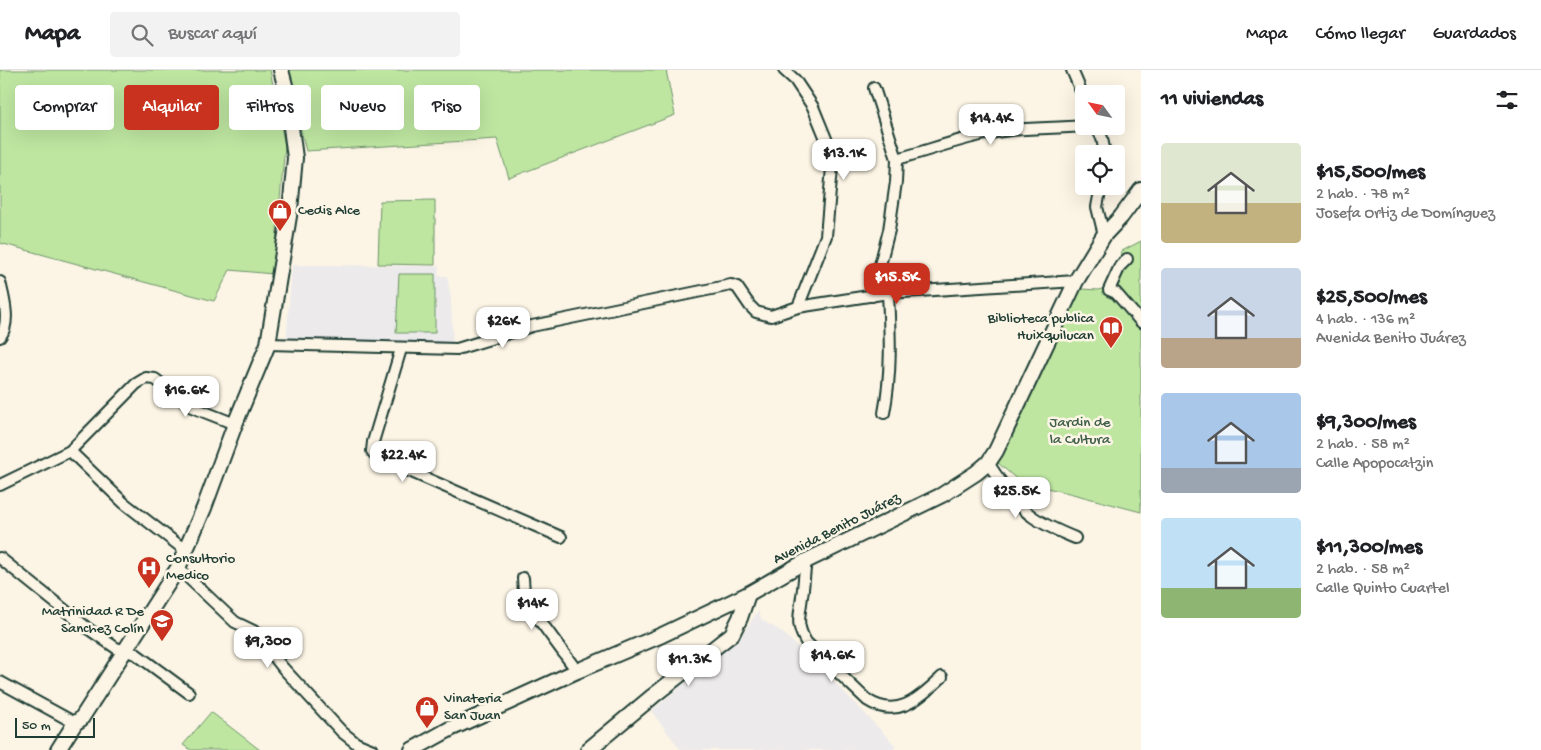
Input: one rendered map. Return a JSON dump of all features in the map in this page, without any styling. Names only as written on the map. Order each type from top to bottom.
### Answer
[{"type":"main road","points":[[58,750],[126,651],[178,568],[204,508],[235,424],[268,344],[284,254],[295,158],[286,88],[281,70]]},
{"type":"main road","name":"Avenida Benito Juárez","points":[[412,750],[450,729],[577,671],[662,635],[748,594],[806,561],[942,495],[976,473],[988,462],[1000,442],[1076,281],[1104,235],[1121,217],[1141,190]]},
{"type":"main road","points":[[588,750],[732,634],[748,594]]},
{"type":"street","points":[[784,70],[795,80],[813,107],[833,156],[826,236],[798,307]]},
{"type":"street","points":[[1072,70],[1078,85]]},
{"type":"street","points":[[872,296],[890,230],[897,159],[874,88]]},
{"type":"street","points":[[897,159],[977,136],[1009,130],[1047,130],[1075,127]]},
{"type":"street","points":[[1100,195],[1098,207],[1104,235]]},
{"type":"street","points":[[1127,259],[1120,266],[1109,290],[1116,293],[1141,322]]},
{"type":"street","points":[[268,344],[457,349],[532,326],[731,285],[737,287],[756,312],[771,316],[798,307],[888,293],[1076,281]]},
{"type":"street","points":[[0,282],[6,320],[0,338]]},
{"type":"street","points":[[884,413],[889,388],[891,362],[888,293]]},
{"type":"street","points":[[401,349],[373,442],[372,451],[377,457],[561,537]]},
{"type":"street","points":[[0,485],[70,452],[136,384],[146,378],[155,379],[192,407],[235,424]]},
{"type":"street","points":[[70,452],[124,503],[185,550]]},
{"type":"street","points":[[988,462],[1011,494],[1031,516],[1051,528],[1075,538]]},
{"type":"street","points":[[0,558],[87,628],[116,648],[136,654],[189,693]]},
{"type":"street","points":[[806,561],[798,618],[800,631],[806,642],[867,700],[881,707],[896,709],[920,697],[942,677]]},
{"type":"street","points":[[178,568],[235,622],[260,634],[265,640],[268,649],[283,668],[342,732],[356,743],[373,750]]},
{"type":"street","points":[[524,578],[524,593],[535,614],[577,671]]},
{"type":"street","points":[[0,682],[75,723]]},
{"type":"shaded area","points":[[292,265],[439,266],[438,276],[447,276],[451,299],[453,346],[286,342]]},
{"type":"shaded area","points":[[758,611],[762,620],[782,632],[828,675],[896,746],[893,750],[681,750],[651,711],[742,635]]},
{"type":"green space","points":[[0,70],[270,70],[273,85],[229,85],[229,130],[282,130],[285,146],[273,274],[230,270],[214,301],[0,243]]},
{"type":"green space","points":[[286,70],[666,70],[675,115],[509,178],[497,139],[306,151],[301,130],[311,130],[311,85],[290,85]]},
{"type":"green space","points":[[435,200],[435,265],[378,264],[380,201]]},
{"type":"green space","name":"Jardin de la Cultura","points":[[1141,241],[1141,512],[1020,482],[997,462],[1038,381],[1081,289],[1099,290],[1109,286],[1122,251]]},
{"type":"green space","points":[[399,274],[435,274],[435,333],[396,333]]},
{"type":"green space","points":[[211,712],[260,750],[191,750],[183,745]]},
{"type":"place","name":"Cedis Alce","points":[[280,232]]},
{"type":"place","name":"Biblioteca publica Huixquilucan","points":[[1111,349]]},
{"type":"place","name":"Consultorio Medico","points":[[149,589]]},
{"type":"place","name":"Matrinidad R De Sanchez Colín","points":[[162,642]]},
{"type":"place","name":"Vinateria San Juan","points":[[427,729]]}]
